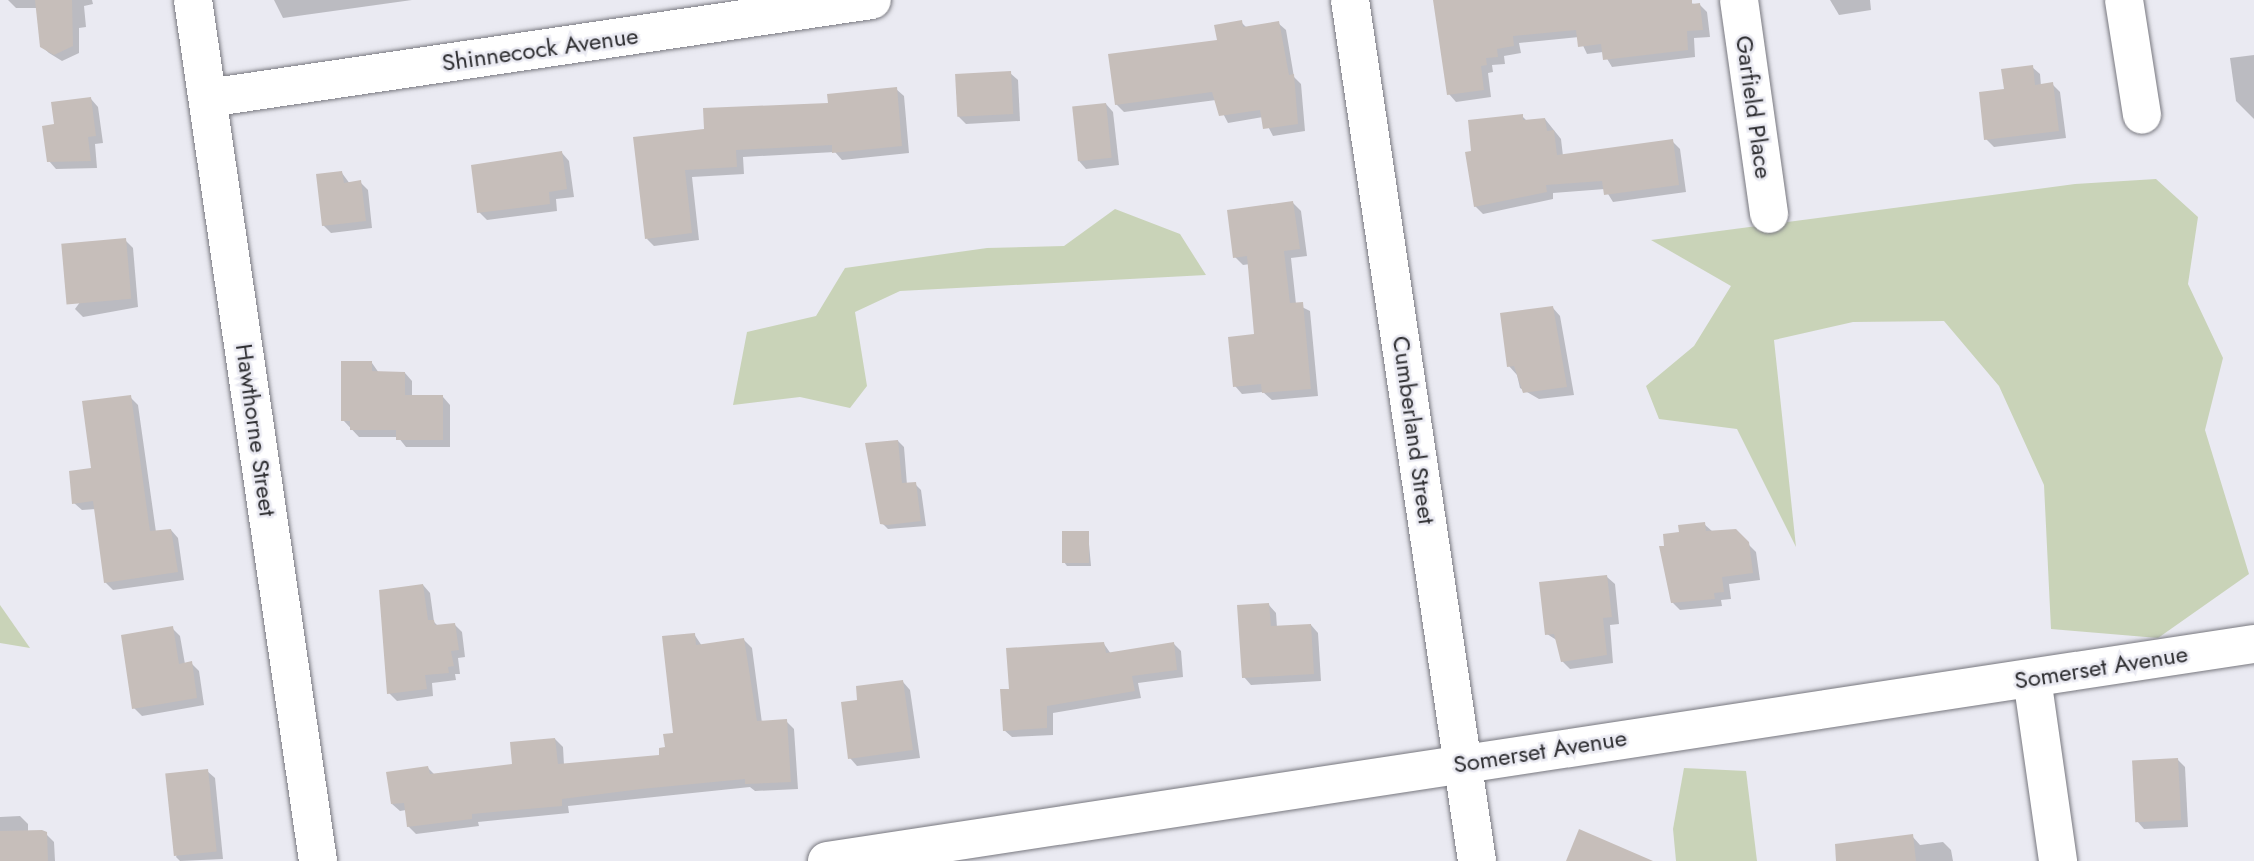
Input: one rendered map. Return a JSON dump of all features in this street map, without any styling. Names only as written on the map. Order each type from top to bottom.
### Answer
[{"type":"street","name":"Hawthorne Street","points":[[194,0],[318,861]]},
{"type":"street","name":"Shinnecock Avenue","points":[[208,97],[872,0]]},
{"type":"street","name":"Cumberland Street","points":[[1350,0],[1477,861]]},
{"type":"street","name":"Garfield Place","points":[[1740,0],[1769,214]]},
{"type":"street","points":[[2124,0],[2142,115]]},
{"type":"street","name":"Somerset Avenue","points":[[827,861],[901,856],[1461,763],[2254,644]]},
{"type":"street","points":[[2032,678],[2058,861]]},
{"type":"green space","points":[[2156,179],[2198,217],[2188,284],[2223,358],[2205,430],[2249,574],[2158,638],[2051,629],[2044,485],[1999,386],[1944,321],[1853,322],[1774,340],[1796,547],[1737,429],[1659,419],[1646,386],[1694,346],[1731,286],[1651,240],[2075,184]]},
{"type":"green space","points":[[1115,209],[1180,234],[1206,275],[900,291],[855,312],[867,386],[850,408],[800,397],[733,405],[747,332],[816,316],[845,268],[987,248],[1064,246]]},
{"type":"green space","points":[[0,605],[30,648],[0,643]]},
{"type":"green space","points":[[1684,768],[1746,771],[1757,861],[1676,861],[1673,829]]},
{"type":"building","points":[[35,0],[72,0],[73,46],[54,55],[40,47]]},
{"type":"building","points":[[1433,0],[1692,0],[1692,4],[1700,3],[1703,30],[1687,31],[1688,50],[1603,60],[1601,44],[1578,47],[1576,30],[1513,36],[1514,46],[1497,49],[1498,57],[1486,58],[1487,65],[1481,66],[1484,90],[1447,95]]},
{"type":"building","points":[[1242,20],[1243,27],[1279,21],[1289,75],[1294,74],[1298,124],[1263,129],[1260,110],[1219,116],[1212,92],[1115,105],[1108,54],[1217,40],[1214,25]]},
{"type":"building","points":[[2033,65],[2035,85],[2053,82],[2059,131],[1984,140],[1979,92],[2004,89],[2001,69]]},
{"type":"building","points":[[1011,71],[1013,114],[957,117],[955,74]]},
{"type":"building","points":[[897,87],[902,146],[832,153],[832,145],[736,150],[737,167],[685,170],[692,233],[645,239],[633,137],[704,129],[703,108],[828,103],[827,94]]},
{"type":"building","points":[[91,97],[96,136],[88,137],[91,161],[47,162],[42,126],[54,124],[51,102]]},
{"type":"building","points":[[1106,103],[1112,158],[1078,161],[1072,107]]},
{"type":"building","points":[[1523,114],[1523,120],[1545,118],[1547,131],[1554,130],[1557,155],[1673,139],[1679,185],[1604,195],[1602,181],[1546,185],[1547,192],[1474,207],[1465,152],[1471,151],[1468,120]]},
{"type":"building","points":[[562,151],[567,189],[549,192],[550,204],[477,213],[471,165]]},
{"type":"building","points":[[342,171],[344,183],[361,180],[366,221],[322,226],[316,174]]},
{"type":"building","points":[[1293,201],[1300,249],[1284,251],[1290,303],[1303,302],[1311,389],[1262,393],[1261,384],[1233,387],[1228,337],[1254,334],[1247,256],[1233,258],[1227,210]]},
{"type":"building","points":[[126,238],[131,299],[67,304],[61,244]]},
{"type":"building","points":[[1553,306],[1567,387],[1523,393],[1514,366],[1507,367],[1500,313]]},
{"type":"building","points":[[341,361],[372,361],[372,371],[405,372],[405,395],[443,395],[443,440],[396,440],[396,430],[350,430],[350,421],[341,421]]},
{"type":"building","points":[[131,395],[150,531],[171,529],[178,572],[104,583],[93,501],[72,504],[69,471],[91,468],[82,401]]},
{"type":"building","points":[[898,440],[902,483],[916,482],[921,521],[880,524],[865,443]]},
{"type":"building","points":[[1705,522],[1706,531],[1736,529],[1749,542],[1753,573],[1722,577],[1724,592],[1714,593],[1715,599],[1671,603],[1659,546],[1664,546],[1663,534],[1679,532],[1678,525]]},
{"type":"building","points":[[1062,531],[1089,531],[1089,563],[1062,563]]},
{"type":"building","points":[[1607,575],[1612,617],[1603,618],[1607,655],[1561,662],[1554,634],[1545,635],[1539,582]]},
{"type":"building","points":[[423,584],[428,620],[434,620],[435,625],[455,623],[459,650],[451,651],[454,666],[448,667],[449,673],[425,675],[427,689],[387,694],[379,590]]},
{"type":"building","points":[[1269,603],[1271,626],[1311,624],[1314,674],[1242,678],[1237,605]]},
{"type":"building","points":[[173,626],[179,664],[192,661],[197,698],[132,709],[121,635]]},
{"type":"building","points":[[695,633],[696,645],[744,638],[757,721],[787,719],[791,782],[745,784],[745,779],[641,789],[562,799],[562,806],[472,814],[472,819],[407,827],[404,803],[391,804],[386,772],[428,766],[430,774],[512,764],[510,742],[555,738],[558,764],[659,755],[659,748],[665,747],[663,734],[673,733],[662,636]]},
{"type":"building","points":[[1104,642],[1106,653],[1174,642],[1177,670],[1132,676],[1135,691],[1047,706],[1047,728],[1003,731],[1000,689],[1009,689],[1006,648]]},
{"type":"building","points":[[903,680],[913,750],[848,759],[841,702],[857,700],[856,686]]},
{"type":"building","points":[[2178,758],[2181,820],[2135,822],[2132,760]]},
{"type":"building","points":[[208,769],[217,852],[174,856],[165,773]]},
{"type":"building","points":[[1579,829],[1653,861],[1566,861]]},
{"type":"building","points":[[0,831],[47,832],[48,861],[0,861]]},
{"type":"building","points":[[1913,834],[1916,861],[1836,861],[1835,844]]}]
